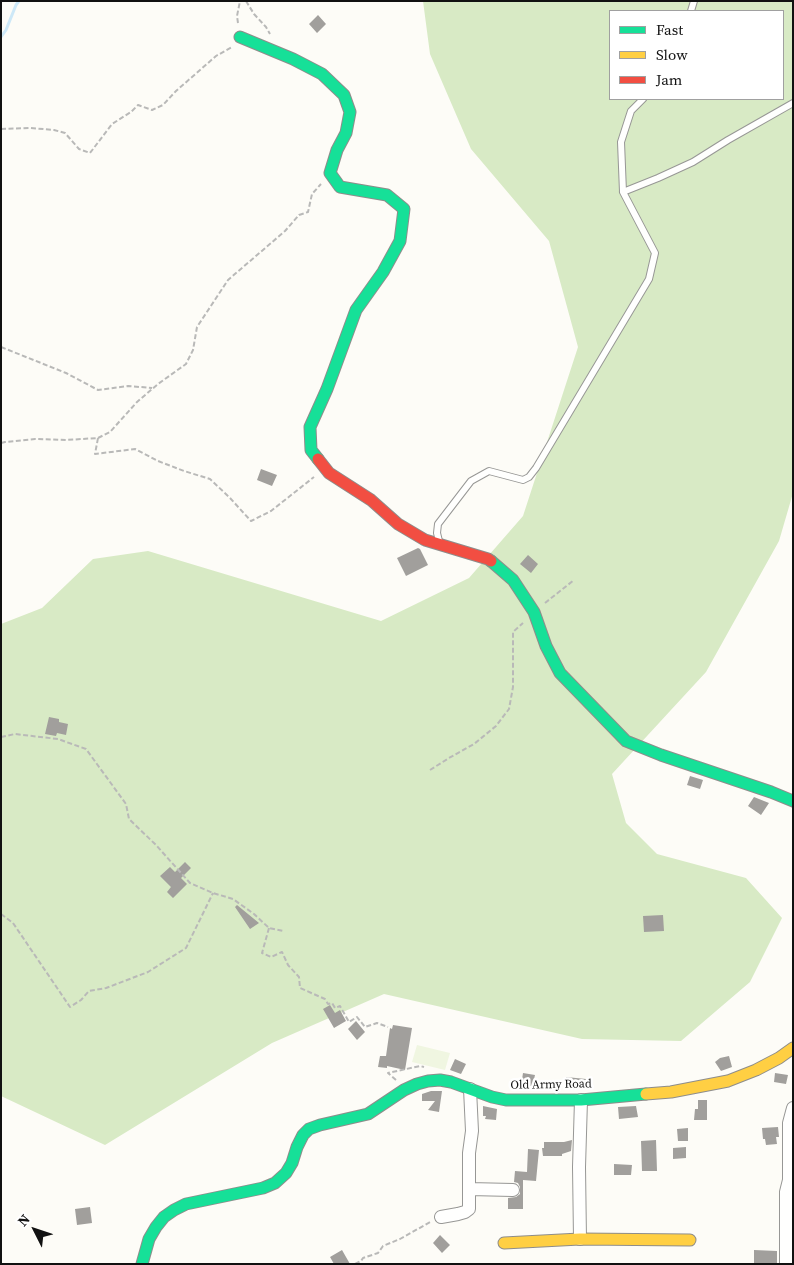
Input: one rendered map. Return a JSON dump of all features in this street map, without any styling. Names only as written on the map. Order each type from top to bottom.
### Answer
[{"type":"street","points":[[240,37],[293,59],[322,74],[344,95],[350,112],[349,119],[346,133],[337,150],[330,173],[340,187],[387,195],[404,209],[400,241],[383,272],[356,310],[327,388],[310,427],[310,450],[329,473],[371,500],[398,524],[425,540],[488,559],[513,580],[534,612],[546,646],[560,673],[626,741],[793,801]]},
{"type":"street","name":"Old Army Road","points":[[142,1264],[149,1240],[156,1227],[164,1217],[174,1210],[186,1204],[263,1188],[275,1183],[286,1173],[303,1135],[309,1128],[368,1114],[404,1090],[417,1084],[440,1080],[506,1100],[581,1100],[671,1092],[728,1081],[756,1070],[793,1048]]},
{"type":"street","points":[[440,1216],[458,1214],[465,1212],[469,1208],[469,1153],[472,1131],[470,1089]]},
{"type":"street","points":[[580,1239],[579,1167],[581,1100]]},
{"type":"street","points":[[786,1264],[786,1192],[789,1180],[789,1122],[793,1108]]},
{"type":"street","points":[[469,1189],[512,1190]]},
{"type":"street","points":[[504,1243],[580,1239],[690,1240]]},
{"type":"lane","points":[[440,545],[436,533],[438,524],[471,481],[489,471],[523,480],[533,472],[649,279],[655,252],[622,192],[621,142],[631,111],[642,100]]},
{"type":"lane","points":[[622,192],[693,162],[793,103]]},
{"type":"path","points":[[1,129],[30,128],[54,130],[64,133],[79,149],[90,153],[112,124],[131,112],[138,105],[152,110],[163,105],[216,56],[231,49],[240,37],[236,16],[240,1]]},
{"type":"path","points":[[246,1],[272,36]]},
{"type":"path","points":[[1,444],[35,439],[98,438],[110,432],[137,402],[186,364],[193,350],[197,328],[228,280],[285,231],[299,215],[308,212],[312,194],[330,173]]},
{"type":"path","points":[[1,347],[66,373],[98,390],[128,386],[153,388]]},
{"type":"path","points":[[98,438],[95,454],[135,449],[184,471],[210,479],[251,521],[271,511],[315,476],[329,473]]},
{"type":"path","points":[[430,770],[474,744],[496,726],[509,708],[513,687],[513,632],[534,612],[574,580]]},
{"type":"path","points":[[1,737],[15,734],[58,739],[86,749],[126,804],[129,819],[156,845],[190,883],[233,899],[269,928],[283,931]]},
{"type":"path","points":[[1,914],[13,923],[70,1008],[90,991],[106,988],[148,972],[186,948],[213,893]]},
{"type":"path","points":[[269,928],[262,953],[271,958],[282,952],[288,965],[299,977],[300,988],[324,999],[328,1004],[332,1003],[335,1008],[340,1006],[349,1022],[356,1016],[365,1026],[377,1023],[388,1027]]},
{"type":"path","points":[[356,1264],[363,1258],[378,1253],[383,1246],[400,1239],[440,1216]]},
{"type":"green space","points":[[423,1],[793,1],[793,493],[779,541],[706,672],[612,774],[626,823],[657,854],[746,878],[782,918],[750,982],[681,1041],[582,1039],[384,994],[272,1043],[105,1145],[1,1096],[1,624],[42,608],[93,559],[148,551],[381,621],[469,578],[523,516],[578,347],[549,241],[471,149],[430,54]]},
{"type":"green space","points":[[417,1045],[450,1053],[445,1070],[412,1062]]},
{"type":"building","points":[[318,15],[326,24],[317,33],[309,24]]},
{"type":"building","points":[[261,469],[277,475],[272,486],[257,480]]},
{"type":"building","points":[[418,548],[428,565],[406,576],[397,558]]},
{"type":"building","points":[[528,555],[538,564],[531,573],[520,564]]},
{"type":"building","points":[[49,717],[59,719],[59,722],[68,724],[66,735],[57,733],[56,736],[45,734]]},
{"type":"building","points":[[690,776],[703,780],[700,789],[687,785]]},
{"type":"building","points":[[754,797],[769,803],[761,815],[748,806]]},
{"type":"building","points":[[185,862],[191,868],[181,878],[187,884],[173,898],[167,892],[171,887],[160,876],[170,867],[175,872]]},
{"type":"building","points":[[237,905],[259,923],[250,929],[235,907]]},
{"type":"building","points":[[663,915],[664,931],[644,932],[643,916]]},
{"type":"building","points":[[330,1005],[335,1013],[340,1010],[346,1021],[334,1028],[323,1009]]},
{"type":"building","points":[[356,1021],[365,1032],[357,1040],[348,1029]]},
{"type":"building","points":[[393,1025],[412,1028],[405,1070],[387,1066],[387,1068],[378,1067],[380,1056],[386,1056],[390,1028],[392,1029]]},
{"type":"building","points":[[729,1056],[732,1067],[721,1071],[715,1062],[720,1058]]},
{"type":"building","points":[[455,1059],[466,1064],[461,1074],[450,1070]]},
{"type":"building","points":[[523,1073],[535,1075],[532,1088],[521,1086]]},
{"type":"building","points":[[775,1073],[788,1075],[786,1084],[774,1082]]},
{"type":"building","points":[[566,1077],[586,1079],[585,1087],[566,1085]]},
{"type":"building","points":[[431,1091],[442,1091],[439,1112],[428,1110],[435,1101],[422,1101],[422,1094]]},
{"type":"building","points":[[698,1100],[707,1100],[707,1120],[694,1120],[695,1109],[698,1109]]},
{"type":"building","points":[[483,1106],[497,1109],[496,1120],[485,1119],[486,1116],[483,1116]]},
{"type":"building","points":[[636,1106],[638,1117],[619,1119],[618,1107]]},
{"type":"building","points":[[778,1127],[779,1137],[776,1137],[777,1144],[766,1145],[765,1139],[763,1139],[762,1128]]},
{"type":"building","points":[[688,1128],[688,1141],[678,1141],[677,1129]]},
{"type":"building","points":[[572,1140],[571,1151],[562,1154],[562,1156],[543,1156],[542,1148],[544,1148],[544,1142]]},
{"type":"building","points":[[656,1140],[657,1171],[642,1171],[641,1141]]},
{"type":"building","points":[[686,1147],[686,1158],[673,1159],[673,1148]]},
{"type":"building","points":[[528,1149],[539,1150],[536,1181],[523,1180],[523,1209],[508,1209],[508,1198],[516,1197],[520,1194],[518,1183],[514,1182],[515,1171],[527,1172]]},
{"type":"building","points":[[614,1164],[632,1165],[631,1175],[614,1175]]},
{"type":"building","points":[[90,1207],[92,1223],[77,1225],[75,1209]]},
{"type":"building","points":[[440,1235],[450,1245],[442,1253],[433,1243]]},
{"type":"building","points":[[342,1250],[350,1264],[334,1264],[330,1257]]},
{"type":"building","points":[[754,1250],[777,1251],[777,1264],[754,1264]]},
{"type":"waterway","points":[[1,37],[19,1]]},
{"type":"traffic: fast","points":[[240,37],[293,59],[322,74],[344,95],[350,112],[346,133],[337,150],[330,173],[340,187],[387,195],[404,209],[400,241],[383,272],[356,310],[327,389],[310,427],[311,450],[318,459]]},
{"type":"traffic: fast","points":[[491,561],[513,580],[534,612],[546,646],[560,673],[626,741],[793,801]]},
{"type":"traffic: fast","points":[[142,1264],[149,1239],[156,1227],[164,1217],[174,1210],[186,1204],[263,1188],[275,1183],[286,1173],[303,1135],[309,1129],[368,1114],[404,1090],[417,1084],[440,1080],[506,1100],[581,1100],[646,1094]]},
{"type":"traffic: slow","points":[[646,1094],[671,1092],[728,1081],[756,1070],[793,1048]]},
{"type":"traffic: slow","points":[[504,1243],[580,1239],[690,1240]]},
{"type":"traffic: jam","points":[[318,459],[329,473],[371,500],[398,524],[425,540],[491,561]]}]
